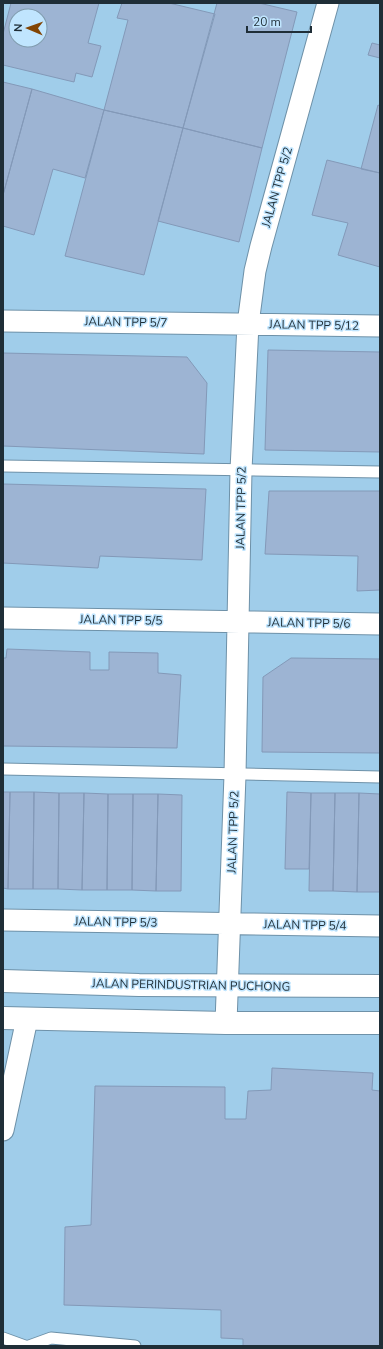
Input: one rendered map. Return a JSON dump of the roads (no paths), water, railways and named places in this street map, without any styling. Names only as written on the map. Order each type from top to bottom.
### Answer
[{"type":"street","name":"JALAN TPP 5/2","points":[[226,1022],[235,775],[242,470],[248,324],[255,271],[261,246],[328,3]]},
{"type":"street","name":"JALAN TPP 5/7","points":[[3,321],[248,324]]},
{"type":"street","name":"JALAN TPP 5/12","points":[[248,324],[380,326]]},
{"type":"street","name":"JALAN TPP 5/5","points":[[3,618],[238,622]]},
{"type":"street","name":"JALAN TPP 5/6","points":[[238,622],[380,624]]},
{"type":"street","name":"JALAN TPP 5/3","points":[[3,920],[230,924]]},
{"type":"street","name":"JALAN TPP 5/4","points":[[230,924],[380,926]]},
{"type":"street","name":"JALAN PERINDUSTRIAN PUCHONG","points":[[3,981],[227,986],[380,986]]},
{"type":"street","points":[[3,1018],[380,1023]]},
{"type":"street","points":[[3,1130],[28,1019]]},
{"type":"lane","points":[[3,466],[380,472]]},
{"type":"lane","points":[[3,769],[380,777]]},
{"type":"lane","points":[[3,1338],[25,1346]]},
{"type":"lane","points":[[29,1346],[51,1338],[135,1346]]}]
